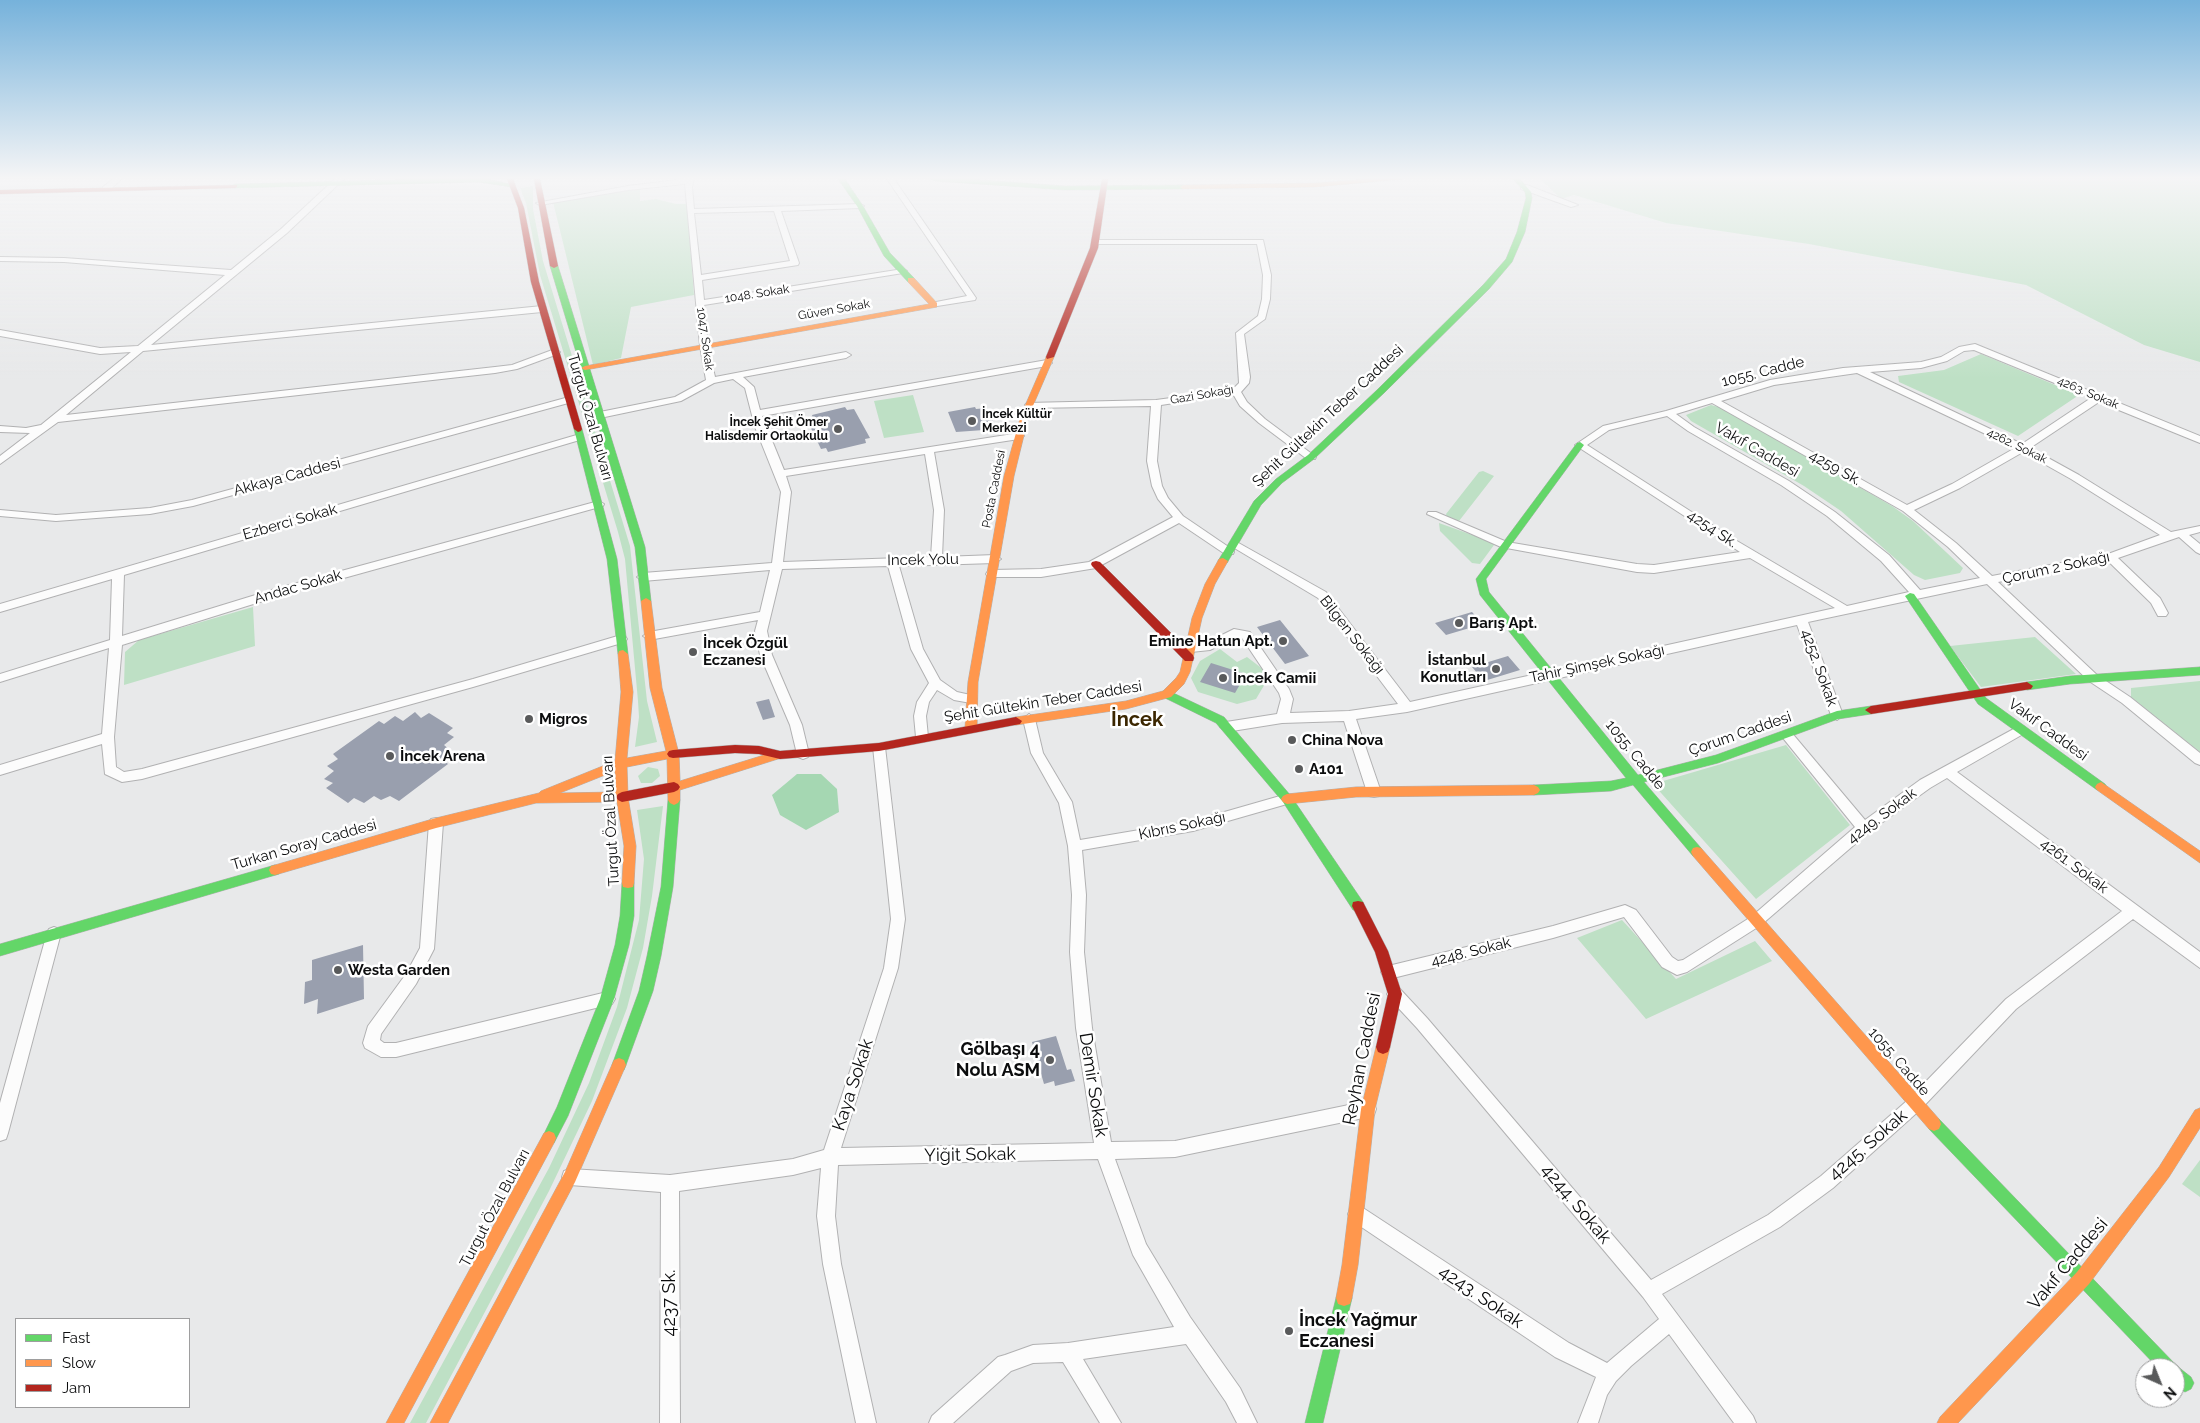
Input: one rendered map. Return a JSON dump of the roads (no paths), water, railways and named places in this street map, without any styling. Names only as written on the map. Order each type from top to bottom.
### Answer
[{"type":"street","points":[[0,461],[55,419],[267,245]]},
{"type":"street","name":"Turgut Özal Bulvarı","points":[[395,1423],[548,1140],[578,1075],[607,999],[622,945],[630,888],[630,846],[622,797],[621,764],[627,692],[612,559],[599,504],[542,308],[528,245]]},
{"type":"street","name":"Turgut Özal Bulvarı","points":[[439,1423],[570,1177],[630,1039],[646,991],[667,887],[672,840],[673,754],[656,688],[640,547],[554,270],[549,245]]},
{"type":"street","name":"1047. Sokak","points":[[600,415],[678,399],[711,381],[704,346],[694,245]]},
{"type":"street","points":[[697,278],[795,263],[789,245]]},
{"type":"street","points":[[882,245],[887,254],[934,306],[972,298],[936,245]]},
{"type":"street","name":"Posta Caddesi","points":[[971,728],[971,700],[994,559],[1009,476],[1019,436],[1025,415],[1094,245]]},
{"type":"street","name":"Gazi Sokağı","points":[[1232,548],[1179,518],[1163,499],[1154,475],[1152,445],[1156,404],[1235,390],[1242,386],[1245,377],[1239,343],[1240,333],[1262,317],[1265,306],[1267,275],[1261,245]]},
{"type":"street","name":"Şehit Gültekin Teber Caddesi","points":[[780,754],[803,754],[878,747],[971,728],[1126,705],[1167,694],[1180,681],[1190,653],[1197,618],[1207,593],[1257,503],[1278,481],[1311,457],[1502,270],[1517,245]]},
{"type":"street","points":[[0,259],[64,260],[233,273]]},
{"type":"street","name":"1048. Sokak","points":[[700,303],[903,270]]},
{"type":"street","name":"Güven Sokak","points":[[585,368],[934,306]]},
{"type":"street","points":[[0,333],[100,351],[139,349],[542,308]]},
{"type":"street","name":"1055. Cadde","points":[[1976,347],[1962,350],[1944,359],[1921,365],[1792,378],[1669,413],[1606,428],[1580,444],[1481,579],[1481,586],[1484,593],[1636,781],[1915,1104],[2160,1358]]},
{"type":"street","name":"4263. Sokak","points":[[1976,347],[2200,440]]},
{"type":"street","points":[[55,419],[495,370],[514,367],[555,352]]},
{"type":"street","points":[[711,381],[846,355]]},
{"type":"street","points":[[756,414],[1047,363]]},
{"type":"street","name":"4262. Sokak","points":[[1858,370],[2023,448],[2075,477],[2169,536]]},
{"type":"street","points":[[735,376],[749,388],[756,414],[786,492],[777,566],[761,631],[766,655],[796,725],[803,754]]},
{"type":"street","points":[[1235,390],[1243,404],[1262,421],[1311,457]]},
{"type":"street","points":[[1907,509],[1956,486],[2023,448],[2098,398]]},
{"type":"street","name":"Akkaya Caddesi","points":[[0,513],[56,518],[150,511],[193,503],[569,400]]},
{"type":"street","name":"4259 Sk.","points":[[1713,400],[1907,509],[1952,545],[2093,678],[2126,700],[2200,760]]},
{"type":"street","points":[[1030,405],[1156,404]]},
{"type":"street","name":"Vakıf Caddesi","points":[[1669,413],[1691,429],[1785,483],[1831,514],[1885,558],[1914,595],[1978,696],[2021,730],[2200,858]]},
{"type":"street","points":[[0,429],[26,431],[43,427]]},
{"type":"street","points":[[2189,435],[2200,427]]},
{"type":"street","points":[[780,474],[1019,436]]},
{"type":"street","name":"Ezberci Sokak","points":[[0,608],[580,437]]},
{"type":"street","name":"4254 Sk.","points":[[1580,444],[1751,554],[1846,610]]},
{"type":"street","points":[[929,450],[939,510],[936,560]]},
{"type":"street","name":"Andac Sokak","points":[[0,678],[275,592],[599,504]]},
{"type":"street","points":[[1432,514],[1505,545],[1654,569],[1751,554]]},
{"type":"street","points":[[992,574],[1041,573],[1096,564],[1179,518]]},
{"type":"street","name":"Çorum 2 Sokağı","points":[[1914,595],[2110,558],[2169,536],[2200,529]]},
{"type":"street","points":[[2181,533],[2200,550]]},
{"type":"street","name":"Bilgen Sokağı","points":[[1232,548],[1322,595],[1407,707]]},
{"type":"street","points":[[2110,558],[2156,602],[2162,613]]},
{"type":"street","name":"Incek Yolu","points":[[643,577],[852,562],[994,559]]},
{"type":"street","points":[[892,561],[916,649],[935,683],[954,696],[971,700]]},
{"type":"street","points":[[1096,564],[1190,653],[1210,646],[1234,633],[1246,635],[1285,692],[1287,699],[1282,718]]},
{"type":"street","points":[[118,573],[116,641],[108,737],[110,770],[122,777],[142,774],[473,684],[621,638]]},
{"type":"street","name":"Tahir Şimşek Sokağı","points":[[1226,726],[1282,718],[1349,716],[1407,707],[1914,595]]},
{"type":"street","points":[[649,636],[765,615]]},
{"type":"street","name":"4252. Sokak","points":[[1801,620],[1836,715]]},
{"type":"street","name":"Çorum Caddesi","points":[[1287,799],[1374,792],[1590,789],[1636,781],[1718,759],[1787,735],[1836,715],[2093,678],[2200,671]]},
{"type":"street","points":[[922,737],[920,716],[923,702],[935,683]]},
{"type":"street","name":"Reyhan Caddesi","points":[[1167,694],[1209,714],[1226,726],[1287,799],[1358,905],[1389,972],[1395,994],[1368,1108],[1357,1214],[1344,1299],[1314,1423]]},
{"type":"street","points":[[1349,716],[1374,792]]},
{"type":"street","name":"Demir Sokak","points":[[1029,719],[1037,753],[1065,802],[1075,846],[1078,895],[1077,952],[1084,1028],[1104,1152],[1139,1248],[1190,1334],[1233,1396],[1247,1423]]},
{"type":"street","name":"4249. Sokak","points":[[1553,932],[1624,911],[1631,914],[1667,962],[1677,968],[1687,966],[1756,920],[1864,828],[1926,784],[2021,730]]},
{"type":"street","points":[[1787,735],[1864,828]]},
{"type":"street","points":[[0,770],[108,737]]},
{"type":"street","name":"Kaya Sokak","points":[[866,1423],[832,1264],[826,1216],[830,1157],[891,968],[898,919],[878,747]]},
{"type":"street","points":[[536,798],[621,764],[673,754],[735,749],[759,750],[780,754]]},
{"type":"street","name":"Turkan Soray Caddesi","points":[[0,950],[436,823],[536,798],[622,797],[674,787],[780,754]]},
{"type":"street","name":"4261. Sokak","points":[[1947,772],[2200,961]]},
{"type":"street","name":"Kıbrıs Sokağı","points":[[1075,846],[1170,832],[1287,799]]},
{"type":"street","points":[[436,823],[427,949],[411,979],[374,1031],[371,1043],[381,1050],[396,1050],[607,999]]},
{"type":"street","name":"4245. Sokak","points":[[1649,1291],[1774,1221],[1827,1182],[1915,1104],[2011,1004],[2133,910]]},
{"type":"street","name":"4248. Sokak","points":[[1389,972],[1553,932]]},
{"type":"street","points":[[0,1133],[54,934]]},
{"type":"street","name":"4244. Sokak","points":[[1395,994],[1422,1022],[1649,1291],[1746,1423]]},
{"type":"street","name":"Yiğit Sokak","points":[[570,1177],[670,1184],[793,1167],[830,1157],[1175,1149],[1368,1108]]},
{"type":"street","name":"Vakıf Caddesi","points":[[1946,1423],[2083,1278],[2164,1172],[2200,1115]]},
{"type":"street","name":"4237 Sk.","points":[[670,1184],[670,1423]]},
{"type":"street","name":"4243. Sokak","points":[[1357,1214],[1562,1350],[1609,1374]]},
{"type":"street","points":[[1588,1423],[1596,1396],[1609,1374],[1624,1359],[1671,1321]]},
{"type":"street","points":[[939,1423],[1005,1364],[1033,1354],[1068,1352],[1190,1334]]},
{"type":"street","points":[[1068,1352],[1111,1423]]},
{"type":"place","name":"İncek Kültür Merkezi","points":[[972,421]]},
{"type":"place","name":"İncek Şehit Ömer Halisdemir Ortaokulu","points":[[838,429]]},
{"type":"place","name":"Barış Apt.","points":[[1459,623]]},
{"type":"place","name":"Emine Hatun Apt.","points":[[1283,641]]},
{"type":"place","name":"İncek Özgül Eczanesi","points":[[693,652]]},
{"type":"place","name":"İstanbul Konutları","points":[[1496,669]]},
{"type":"place","name":"İncek Camii","points":[[1223,678]]},
{"type":"place","name":"Migros","points":[[529,719]]},
{"type":"place","name":"China Nova","points":[[1292,740]]},
{"type":"place","name":"İncek Arena","points":[[390,756]]},
{"type":"place","name":"A101","points":[[1299,769]]},
{"type":"place","name":"Westa Garden","points":[[338,970]]},
{"type":"place","name":"Gölbaşı 4 Nolu ASM","points":[[1050,1060]]},
{"type":"place","name":"İncek Yağmur Eczanesi","points":[[1289,1331]]},
{"type":"district","name":"İncek","points":[[1137,720]]}]
